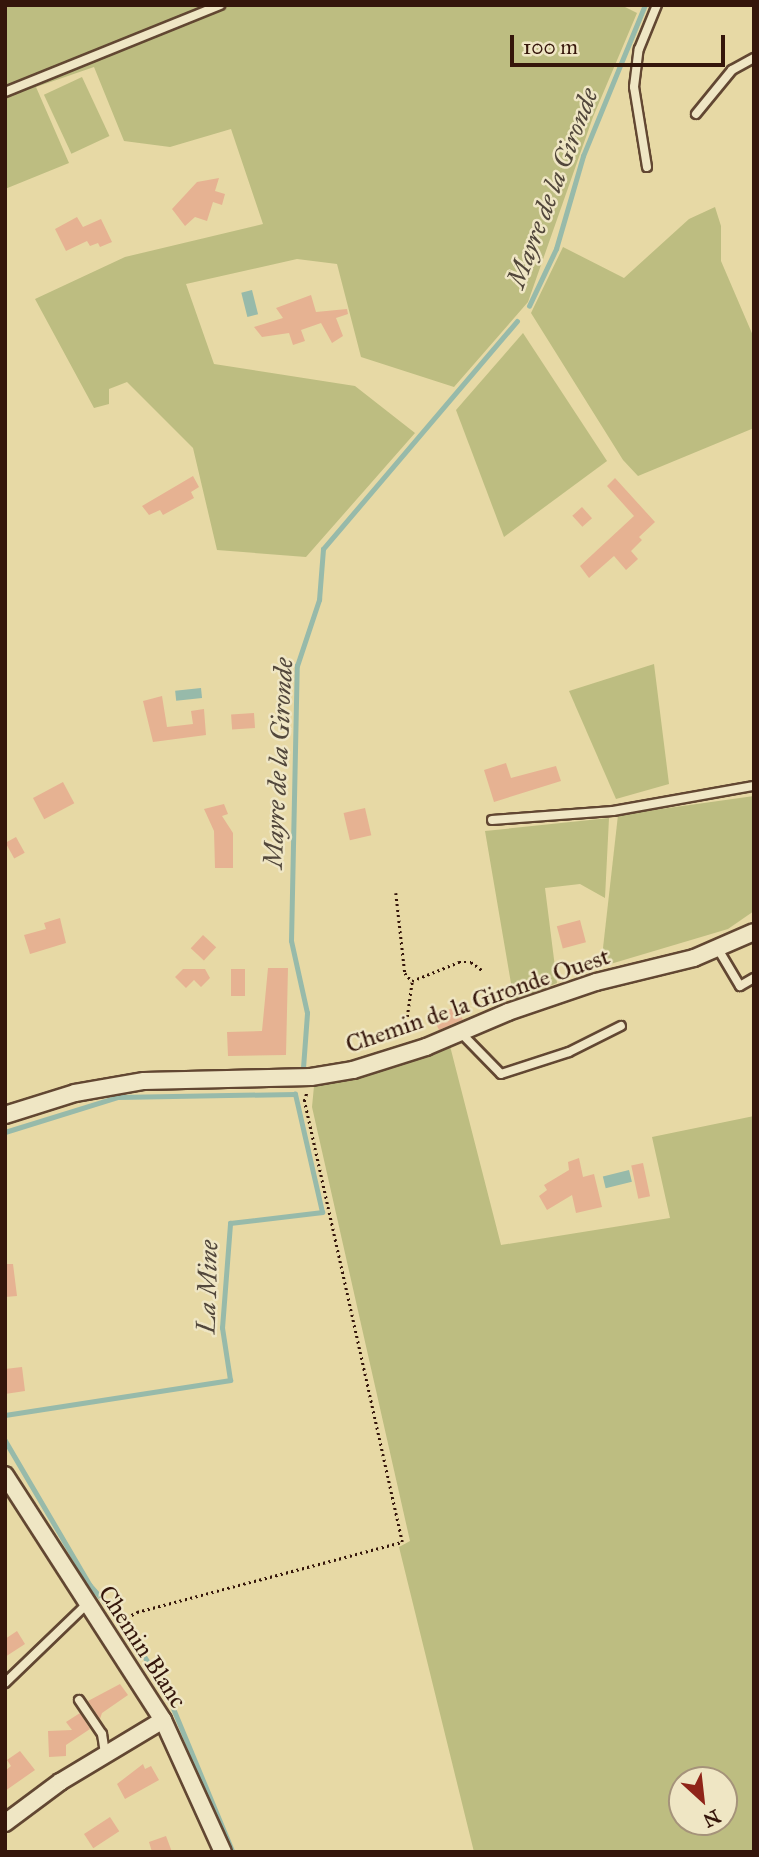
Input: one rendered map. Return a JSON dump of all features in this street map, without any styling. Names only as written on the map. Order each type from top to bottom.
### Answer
[{"type":"street","name":"Chemin de la Gironde Ouest","points":[[5,1115],[75,1093],[144,1081],[311,1077],[392,1060],[596,982],[718,949],[754,932]]},
{"type":"street","name":"Chemin Blanc","points":[[5,1475],[163,1720],[223,1852]]},
{"type":"street","points":[[5,1823],[105,1753],[163,1720]]},
{"type":"lane","points":[[5,92],[220,5]]},
{"type":"lane","points":[[646,167],[634,87],[639,50],[657,5]]},
{"type":"lane","points":[[696,114],[732,70],[754,58]]},
{"type":"lane","points":[[492,820],[613,811],[754,786]]},
{"type":"lane","points":[[718,949],[740,986],[754,978]]},
{"type":"lane","points":[[461,1033],[501,1073],[569,1052],[621,1026]]},
{"type":"lane","points":[[5,1683],[87,1604]]},
{"type":"lane","points":[[79,1700],[102,1734],[105,1753]]},
{"type":"path","points":[[396,893],[405,973],[412,981],[407,1017]]},
{"type":"path","points":[[412,981],[459,962],[471,962],[482,970]]},
{"type":"path","points":[[105,1630],[137,1612],[402,1542],[304,1101],[311,1077]]},
{"type":"green space","points":[[5,5],[621,5],[637,13],[593,117],[528,302],[454,387],[361,357],[337,264],[297,259],[186,284],[214,364],[355,386],[415,433],[306,557],[217,550],[193,448],[127,382],[109,389],[109,404],[94,408],[35,299],[125,257],[263,224],[231,129],[170,147],[124,141],[94,67],[36,87],[69,163],[5,189]]},
{"type":"green space","points":[[82,77],[109,136],[71,154],[44,95]]},
{"type":"green space","points":[[715,207],[721,226],[721,261],[754,338],[754,428],[638,476],[623,460],[531,313],[563,247],[624,278],[689,219]]},
{"type":"green space","points":[[523,333],[607,461],[504,537],[456,410]]},
{"type":"green space","points":[[654,664],[669,784],[616,799],[569,691]]},
{"type":"green space","points":[[754,796],[754,911],[728,929],[607,965],[603,948],[618,815]]},
{"type":"green space","points":[[609,818],[605,898],[580,884],[545,888],[557,983],[514,1001],[485,831]]},
{"type":"green space","points":[[450,1046],[501,1245],[670,1218],[652,1137],[754,1116],[754,1852],[474,1852],[399,1547],[410,1541],[312,1107],[314,1086],[385,1070]]},
{"type":"shaded area","points":[[252,290],[258,314],[247,317],[241,293]]},
{"type":"shaded area","points":[[201,688],[202,698],[176,701],[175,691]]},
{"type":"shaded area","points":[[629,1170],[632,1182],[606,1188],[603,1177]]},
{"type":"building","points":[[219,178],[215,191],[225,194],[222,205],[213,202],[207,221],[195,217],[185,226],[172,209],[197,182]]},
{"type":"building","points":[[77,217],[83,227],[101,219],[112,242],[100,247],[98,243],[90,246],[87,241],[66,251],[55,229]]},
{"type":"building","points":[[311,295],[316,312],[347,309],[348,314],[336,318],[343,336],[332,343],[321,323],[301,330],[305,341],[293,345],[289,333],[262,337],[254,327],[283,318],[276,308]]},
{"type":"building","points":[[193,476],[199,487],[191,492],[194,498],[163,515],[160,510],[149,515],[142,506]]},
{"type":"building","points":[[615,478],[655,522],[639,537],[642,540],[631,551],[638,559],[626,570],[614,556],[589,578],[580,566],[634,516],[607,486]]},
{"type":"building","points":[[582,507],[592,518],[582,527],[572,516]]},
{"type":"building","points":[[162,696],[167,727],[193,724],[191,711],[204,709],[206,735],[153,742],[143,701]]},
{"type":"building","points":[[254,713],[255,728],[232,730],[231,715]]},
{"type":"building","points":[[506,763],[511,778],[556,766],[561,781],[494,802],[484,770]]},
{"type":"building","points":[[63,782],[74,803],[44,819],[33,798]]},
{"type":"building","points":[[224,804],[228,814],[222,816],[233,833],[233,868],[215,868],[214,831],[204,809]]},
{"type":"building","points":[[365,808],[371,835],[350,840],[344,813]]},
{"type":"building","points":[[16,837],[25,853],[14,859],[6,843]]},
{"type":"building","points":[[60,918],[66,943],[30,954],[24,935],[46,929],[44,923]]},
{"type":"building","points":[[580,920],[586,942],[563,948],[557,926]]},
{"type":"building","points":[[203,935],[216,947],[204,960],[191,948]]},
{"type":"building","points":[[268,968],[288,968],[286,1055],[228,1056],[227,1032],[262,1031]]},
{"type":"building","points":[[183,969],[205,969],[210,978],[201,987],[194,980],[186,988],[175,977]]},
{"type":"building","points":[[231,969],[245,969],[245,996],[231,996]]},
{"type":"building","points":[[457,1006],[463,1020],[439,1030],[433,1016]]},
{"type":"building","points":[[579,1158],[583,1177],[594,1174],[602,1207],[576,1213],[572,1195],[547,1210],[539,1196],[547,1190],[544,1185],[569,1170],[568,1162]]},
{"type":"building","points":[[643,1163],[650,1196],[638,1199],[631,1165]]},
{"type":"building","points":[[5,1264],[13,1264],[17,1296],[5,1297]]},
{"type":"building","points":[[22,1367],[25,1391],[5,1394],[5,1369]]},
{"type":"building","points":[[17,1631],[25,1644],[5,1657],[5,1639]]},
{"type":"building","points":[[120,1684],[128,1695],[102,1713],[100,1719],[88,1701]]},
{"type":"building","points":[[77,1708],[90,1729],[66,1745],[66,1756],[49,1757],[48,1731],[72,1730],[66,1722],[80,1713]]},
{"type":"building","points":[[20,1751],[35,1770],[5,1791],[5,1771],[11,1766],[7,1760]]},
{"type":"building","points":[[143,1764],[145,1769],[151,1766],[159,1780],[125,1799],[117,1784]]},
{"type":"building","points":[[110,1817],[119,1831],[93,1848],[84,1834]]},
{"type":"building","points":[[166,1836],[172,1852],[152,1852],[149,1842]]},
{"type":"waterway","name":"Mayre de la Gironde","points":[[529,306],[556,249],[583,156],[645,5]]},
{"type":"waterway","name":"Mayre de la Gironde","points":[[303,1068],[307,1013],[291,941],[297,666],[319,600],[323,549],[517,321]]},
{"type":"waterway","name":"Mayre de la Gironde","points":[[5,1132],[118,1097],[295,1094]]},
{"type":"waterway","name":"La Mine","points":[[5,1415],[230,1380],[222,1328],[230,1223],[322,1212],[295,1094]]},
{"type":"waterway","name":"La Mine","points":[[5,1440],[90,1585],[116,1615]]},
{"type":"waterway","name":"La Mine","points":[[126,1628],[165,1688],[233,1852]]}]
